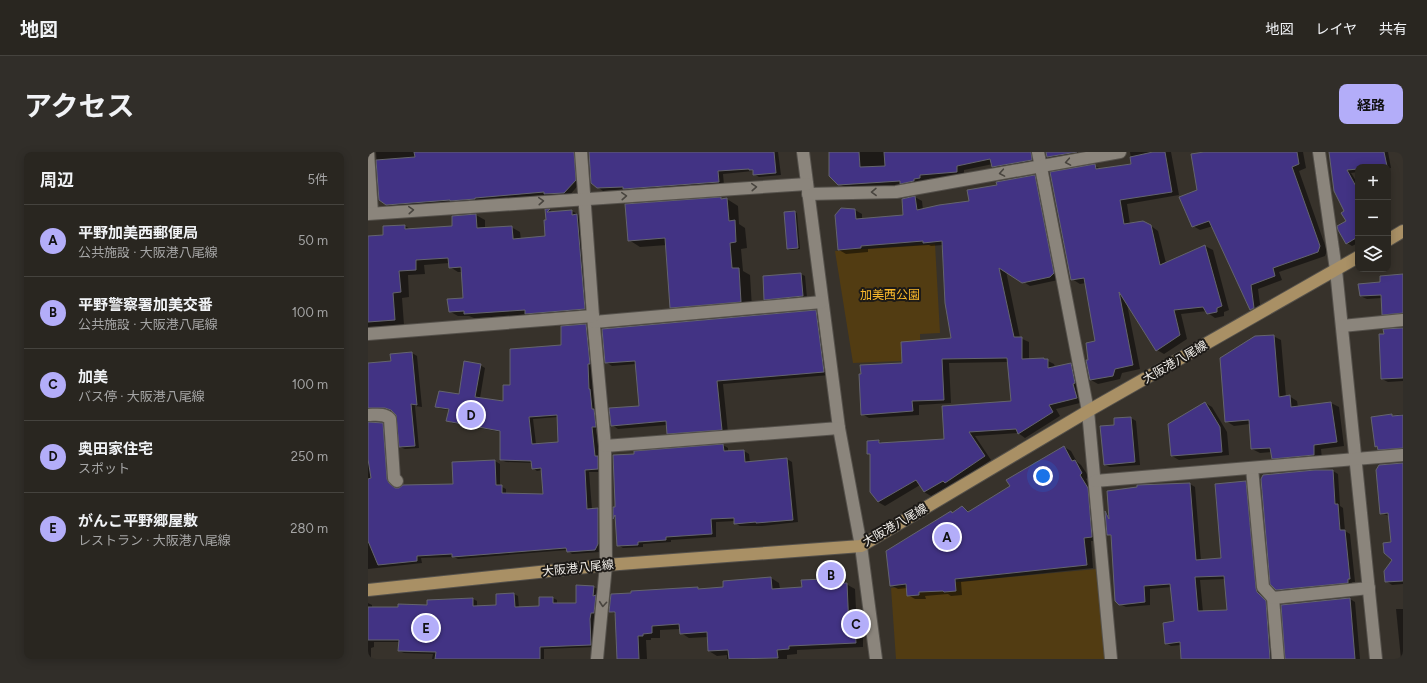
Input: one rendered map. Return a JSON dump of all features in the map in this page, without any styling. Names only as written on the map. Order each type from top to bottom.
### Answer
[{"type":"main road","points":[[1391,238],[1403,231]]},
{"type":"main road","name":"大阪港八尾線","points":[[368,590],[606,565],[861,546],[1088,411],[1355,259]]},
{"type":"street","points":[[368,152],[370,213],[585,198],[808,189],[896,192],[1120,152]]},
{"type":"street","points":[[581,152],[606,446],[606,565],[597,659]]},
{"type":"street","points":[[803,152],[839,428],[861,546],[876,659]]},
{"type":"street","points":[[1038,152],[1088,411],[1111,659]]},
{"type":"street","points":[[1319,152],[1336,270],[1376,659]]},
{"type":"street","points":[[368,334],[822,302]]},
{"type":"street","points":[[1342,326],[1403,320]]},
{"type":"street","points":[[368,415],[382,414],[388,416],[390,419],[394,478],[397,481]]},
{"type":"street","points":[[606,446],[839,428]]},
{"type":"street","points":[[1095,481],[1403,455]]},
{"type":"street","points":[[1252,468],[1263,587],[1273,598],[1278,659]]},
{"type":"street","points":[[1273,598],[1369,588]]},
{"type":"green space","name":"加美西公園","points":[[935,244],[940,333],[920,334],[921,360],[853,363],[835,251]]},
{"type":"green space","points":[[1096,569],[1105,659],[896,659],[891,588]]},
{"type":"building","points":[[414,152],[574,152],[576,180],[564,193],[544,194],[544,192],[475,199],[386,205],[379,200],[376,160],[415,157]]},
{"type":"building","points":[[589,152],[774,152],[776,173],[753,175],[753,170],[749,169],[718,171],[719,182],[623,189],[623,187],[597,188],[591,183]]},
{"type":"building","points":[[829,152],[859,152],[860,167],[885,166],[884,152],[1031,152],[1032,160],[992,167],[990,159],[957,166],[957,172],[920,175],[920,178],[914,179],[914,181],[900,184],[900,181],[838,185],[829,176]]},
{"type":"building","points":[[1046,152],[1077,152],[1047,157]]},
{"type":"building","points":[[1153,152],[1165,152],[1172,192],[1120,200],[1124,224],[1143,221],[1151,225],[1160,265],[1205,245],[1222,306],[1217,308],[1217,312],[1207,314],[1203,307],[1174,310],[1180,335],[1156,351],[1119,292],[1133,365],[1115,369],[1113,376],[1090,380],[1086,360],[1088,360],[1086,343],[1095,341],[1084,278],[1071,280],[1050,172],[1095,164],[1096,169],[1131,164],[1130,157]]},
{"type":"building","points":[[1204,152],[1297,152],[1299,164],[1292,167],[1320,246],[1318,252],[1273,268],[1275,276],[1251,285],[1254,308],[1250,310],[1209,221],[1192,227],[1179,197],[1197,190],[1191,154]]},
{"type":"building","points":[[1329,152],[1384,152],[1387,164],[1355,164],[1355,169],[1347,170],[1355,185],[1355,239],[1346,244],[1337,226],[1346,221],[1341,213],[1344,211],[1334,191]]},
{"type":"building","points":[[1035,175],[1054,273],[1050,277],[1022,283],[999,268],[1014,337],[1022,337],[1022,359],[1048,359],[1048,368],[1071,363],[1075,383],[1073,384],[1077,398],[1049,405],[1053,412],[1018,434],[1016,429],[969,432],[985,456],[945,483],[943,481],[924,492],[916,480],[878,502],[870,492],[870,454],[867,454],[867,441],[879,440],[879,443],[944,439],[942,406],[1011,401],[1007,358],[942,359],[944,400],[912,401],[913,411],[861,415],[860,365],[902,363],[901,342],[951,338],[945,303],[942,241],[861,246],[861,248],[838,250],[835,215],[841,208],[855,209],[856,219],[903,215],[902,199],[915,196],[917,210],[969,201],[967,190],[997,185],[996,182]]},
{"type":"building","points":[[721,197],[721,199],[727,198],[729,221],[735,220],[736,242],[730,243],[732,268],[739,268],[741,302],[670,308],[665,238],[628,241],[625,204]]},
{"type":"building","points":[[545,209],[550,209],[547,212],[572,210],[572,215],[577,214],[585,309],[525,314],[525,310],[464,314],[464,311],[449,312],[447,299],[463,298],[461,267],[449,268],[448,258],[416,260],[416,270],[399,271],[401,292],[393,293],[395,320],[368,322],[368,236],[383,235],[383,226],[405,225],[405,229],[452,226],[452,216],[476,214],[477,228],[512,226],[513,239],[545,236]]},
{"type":"building","points":[[795,211],[798,248],[787,249],[784,212]]},
{"type":"building","points":[[801,273],[803,296],[764,300],[763,276]]},
{"type":"building","points":[[1403,274],[1403,313],[1382,315],[1381,295],[1360,296],[1358,284],[1380,282],[1380,276]]},
{"type":"building","points":[[816,310],[824,372],[717,381],[722,430],[667,434],[666,421],[611,426],[609,408],[639,406],[635,361],[605,363],[602,329]]},
{"type":"building","points":[[586,324],[590,364],[588,364],[589,389],[592,409],[594,409],[596,427],[592,427],[595,456],[598,456],[598,469],[585,470],[587,509],[598,508],[598,544],[595,550],[567,552],[566,548],[452,557],[452,554],[417,556],[417,561],[378,565],[368,541],[368,479],[371,478],[368,459],[368,422],[383,423],[387,479],[395,488],[399,488],[403,485],[453,484],[452,462],[495,460],[496,485],[502,485],[502,493],[543,494],[541,468],[532,469],[531,461],[500,460],[500,431],[446,421],[449,409],[435,407],[439,391],[459,394],[464,361],[481,364],[475,397],[503,401],[503,385],[510,385],[510,349],[561,345],[561,326]],"holes":[[[557,415],[558,442],[532,444],[529,417]]]},
{"type":"building","points":[[1403,328],[1403,378],[1381,379],[1379,334],[1384,334],[1383,329]]},
{"type":"building","points":[[1274,335],[1279,397],[1290,395],[1291,407],[1331,402],[1337,442],[1314,445],[1314,455],[1272,459],[1270,448],[1251,449],[1249,420],[1225,422],[1220,358],[1255,336]]},
{"type":"building","points":[[412,352],[417,405],[411,404],[415,446],[399,447],[396,415],[391,410],[385,408],[368,408],[368,363],[391,361],[390,354]]},
{"type":"building","points":[[1205,402],[1220,427],[1222,452],[1171,456],[1168,424]]},
{"type":"building","points":[[1392,414],[1392,416],[1403,415],[1403,448],[1378,450],[1377,446],[1375,447],[1371,417]]},
{"type":"building","points":[[1131,417],[1135,462],[1104,465],[1100,426],[1114,425],[1114,418]]},
{"type":"building","points":[[723,444],[724,451],[744,450],[745,462],[787,458],[793,520],[734,524],[734,518],[711,519],[712,534],[666,537],[666,540],[638,542],[638,545],[617,546],[615,515],[613,519],[613,507],[615,507],[615,503],[613,455],[634,454],[634,451]]},
{"type":"building","points":[[1064,446],[1072,461],[1075,460],[1082,473],[1080,475],[1088,488],[1092,537],[1084,538],[1087,565],[955,579],[956,591],[919,592],[919,595],[907,596],[906,584],[890,586],[886,551],[951,511],[952,513],[962,506],[968,512],[1010,486],[1006,480]]},
{"type":"building","points":[[1403,463],[1403,581],[1385,582],[1384,571],[1392,560],[1384,553],[1383,543],[1391,542],[1388,513],[1380,514],[1376,470],[1379,465]]},
{"type":"building","points":[[1315,470],[1333,470],[1335,504],[1338,504],[1340,530],[1345,530],[1350,579],[1348,579],[1348,583],[1276,590],[1270,584],[1261,479],[1263,475]]},
{"type":"building","points":[[1246,481],[1256,588],[1257,592],[1266,601],[1270,659],[1181,659],[1180,642],[1165,644],[1163,623],[1174,621],[1170,584],[1144,586],[1145,602],[1119,605],[1115,601],[1111,535],[1107,535],[1105,511],[1109,519],[1107,491],[1137,487],[1137,485],[1190,483],[1196,560],[1221,558],[1215,484]],"holes":[[[1224,576],[1227,610],[1198,611],[1195,577]]]},
{"type":"building","points":[[837,566],[838,583],[847,583],[849,628],[855,627],[856,643],[789,646],[789,649],[777,650],[778,658],[729,659],[728,650],[708,651],[707,632],[680,634],[679,624],[652,626],[652,633],[638,636],[639,659],[617,659],[615,612],[609,612],[611,594],[631,593],[631,591],[723,587],[723,581],[771,577],[772,589],[802,587],[801,580],[824,579],[823,567]]},
{"type":"building","points":[[576,585],[594,586],[593,596],[596,595],[594,613],[591,613],[590,619],[591,645],[540,647],[540,659],[435,659],[436,652],[398,651],[399,640],[368,640],[368,607],[398,607],[398,604],[427,605],[427,600],[473,598],[473,606],[496,605],[496,594],[514,593],[515,607],[539,606],[539,597],[553,597],[553,603],[576,603]]},
{"type":"building","points":[[1350,598],[1355,659],[1285,659],[1281,605]]},
{"type":"place","name":"奥田家住宅","points":[[471,415]]},
{"type":"place","name":"平野加美西郵便局","points":[[947,537]]},
{"type":"place","name":"平野警察署加美交番","points":[[831,575]]},
{"type":"place","name":"加美","points":[[856,624]]},
{"type":"place","name":"がんこ平野郷屋敷","points":[[426,628]]}]
